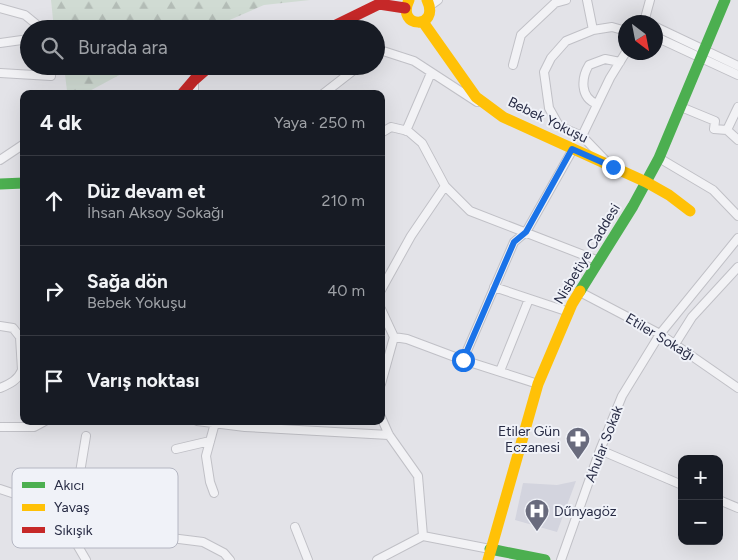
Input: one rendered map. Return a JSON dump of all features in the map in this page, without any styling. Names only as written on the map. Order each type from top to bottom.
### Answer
[{"type":"main road","name":"Nisbetiye Caddesi","points":[[489,554],[538,384],[569,312],[633,206],[659,158],[725,0]]},
{"type":"main road","points":[[346,20],[379,4],[407,4],[407,17],[411,21],[423,22],[430,14],[432,2]]},
{"type":"main road","name":"Bebek Yokuşu","points":[[423,22],[436,44],[476,97],[503,116],[646,182],[669,195],[690,211]]},
{"type":"main road","points":[[185,90],[200,75]]},
{"type":"main road","points":[[0,184],[20,183]]},
{"type":"main road","points":[[489,554],[545,560]]},
{"type":"street","points":[[513,64],[521,34],[555,3],[566,0]]},
{"type":"street","points":[[587,0],[592,30]]},
{"type":"street","points":[[646,15],[650,0]]},
{"type":"street","points":[[0,8],[25,15],[31,20]]},
{"type":"street","points":[[613,167],[582,136],[559,126],[549,108],[544,72],[551,58],[566,40],[592,30],[618,29]]},
{"type":"street","points":[[663,31],[738,75]]},
{"type":"street","points":[[0,43],[20,40]]},
{"type":"street","points":[[663,40],[738,66]]},
{"type":"street","points":[[385,52],[414,61],[503,116]]},
{"type":"street","points":[[582,136],[598,104],[610,78],[620,62],[605,59],[589,65],[585,72],[582,82],[586,94],[592,102],[598,104]]},
{"type":"street","points":[[0,73],[20,74]]},
{"type":"street","points":[[406,131],[431,73]]},
{"type":"street","points":[[34,75],[51,76]]},
{"type":"street","points":[[328,90],[347,75]]},
{"type":"street","points":[[194,80],[194,90]]},
{"type":"street","points":[[681,107],[715,121],[714,129],[726,130],[738,140]]},
{"type":"street","points":[[726,130],[738,107]]},
{"type":"street","points":[[385,131],[391,127],[406,131],[422,144],[445,186],[470,211],[599,261]]},
{"type":"street","points":[[0,160],[20,147]]},
{"type":"street","points":[[463,360],[514,242],[526,232],[572,149]]},
{"type":"street","points":[[659,158],[713,190],[738,216]]},
{"type":"street","points":[[385,283],[411,236],[445,186]]},
{"type":"street","name":"Ahular Sokak","points":[[561,560],[600,450],[622,396],[660,334],[738,238]]},
{"type":"street","points":[[675,344],[692,317],[738,267]]},
{"type":"street","points":[[494,287],[569,312]]},
{"type":"street","name":"Etiler Sokağı","points":[[580,292],[660,334],[738,388]]},
{"type":"street","points":[[500,371],[529,299]]},
{"type":"street","points":[[385,318],[394,337],[385,370]]},
{"type":"street","points":[[0,326],[13,328],[20,337]]},
{"type":"street","points":[[394,337],[407,339],[463,360],[538,384]]},
{"type":"street","points":[[0,388],[11,384],[20,375]]},
{"type":"street","points":[[0,427],[34,427],[38,425]]},
{"type":"street","points":[[214,425],[206,456],[210,482],[214,493]]},
{"type":"street","points":[[259,425],[389,435]]},
{"type":"street","points":[[385,425],[389,435],[418,476],[423,536]]},
{"type":"street","points":[[80,468],[86,436]]},
{"type":"street","points":[[176,449],[210,441]]},
{"type":"street","points":[[600,450],[678,482]]},
{"type":"street","points":[[0,489],[12,493]]},
{"type":"street","points":[[723,502],[738,508]]},
{"type":"street","points":[[295,527],[308,560]]},
{"type":"street","points":[[377,560],[423,536],[489,554]]},
{"type":"street","points":[[178,539],[203,542],[224,553],[230,560]]},
{"type":"street","points":[[79,548],[86,560]]},
{"type":"shaded area","points":[[576,481],[557,532],[515,520],[523,483],[557,485]]},
{"type":"green space","points":[[51,0],[310,0],[264,5],[230,20],[53,20]]},
{"type":"green space","points":[[65,75],[119,75],[91,90],[67,90]]},
{"type":"traffic: fast","points":[[580,291],[633,206],[659,158],[725,0]]},
{"type":"traffic: fast","points":[[0,184],[20,183]]},
{"type":"traffic: fast","points":[[490,549],[545,560]]},
{"type":"traffic: slow","points":[[409,0],[406,10],[408,16],[412,21],[418,22],[424,21],[428,17],[430,10],[427,0]]},
{"type":"traffic: slow","points":[[423,22],[476,97],[503,117],[646,182],[669,195],[690,211]]},
{"type":"traffic: slow","points":[[488,560],[538,384],[572,304],[580,291]]},
{"type":"traffic: jam","points":[[346,20],[379,4],[405,8]]},
{"type":"traffic: jam","points":[[185,90],[200,75]]},
{"type":"place","name":"Etiler Gün Eczanesi","points":[[578,460]]},
{"type":"place","name":"Dűnyagöz","points":[[537,532]]},
{"type":"route","points":[[463,360],[514,242],[526,232],[572,149],[613,167]]}]
